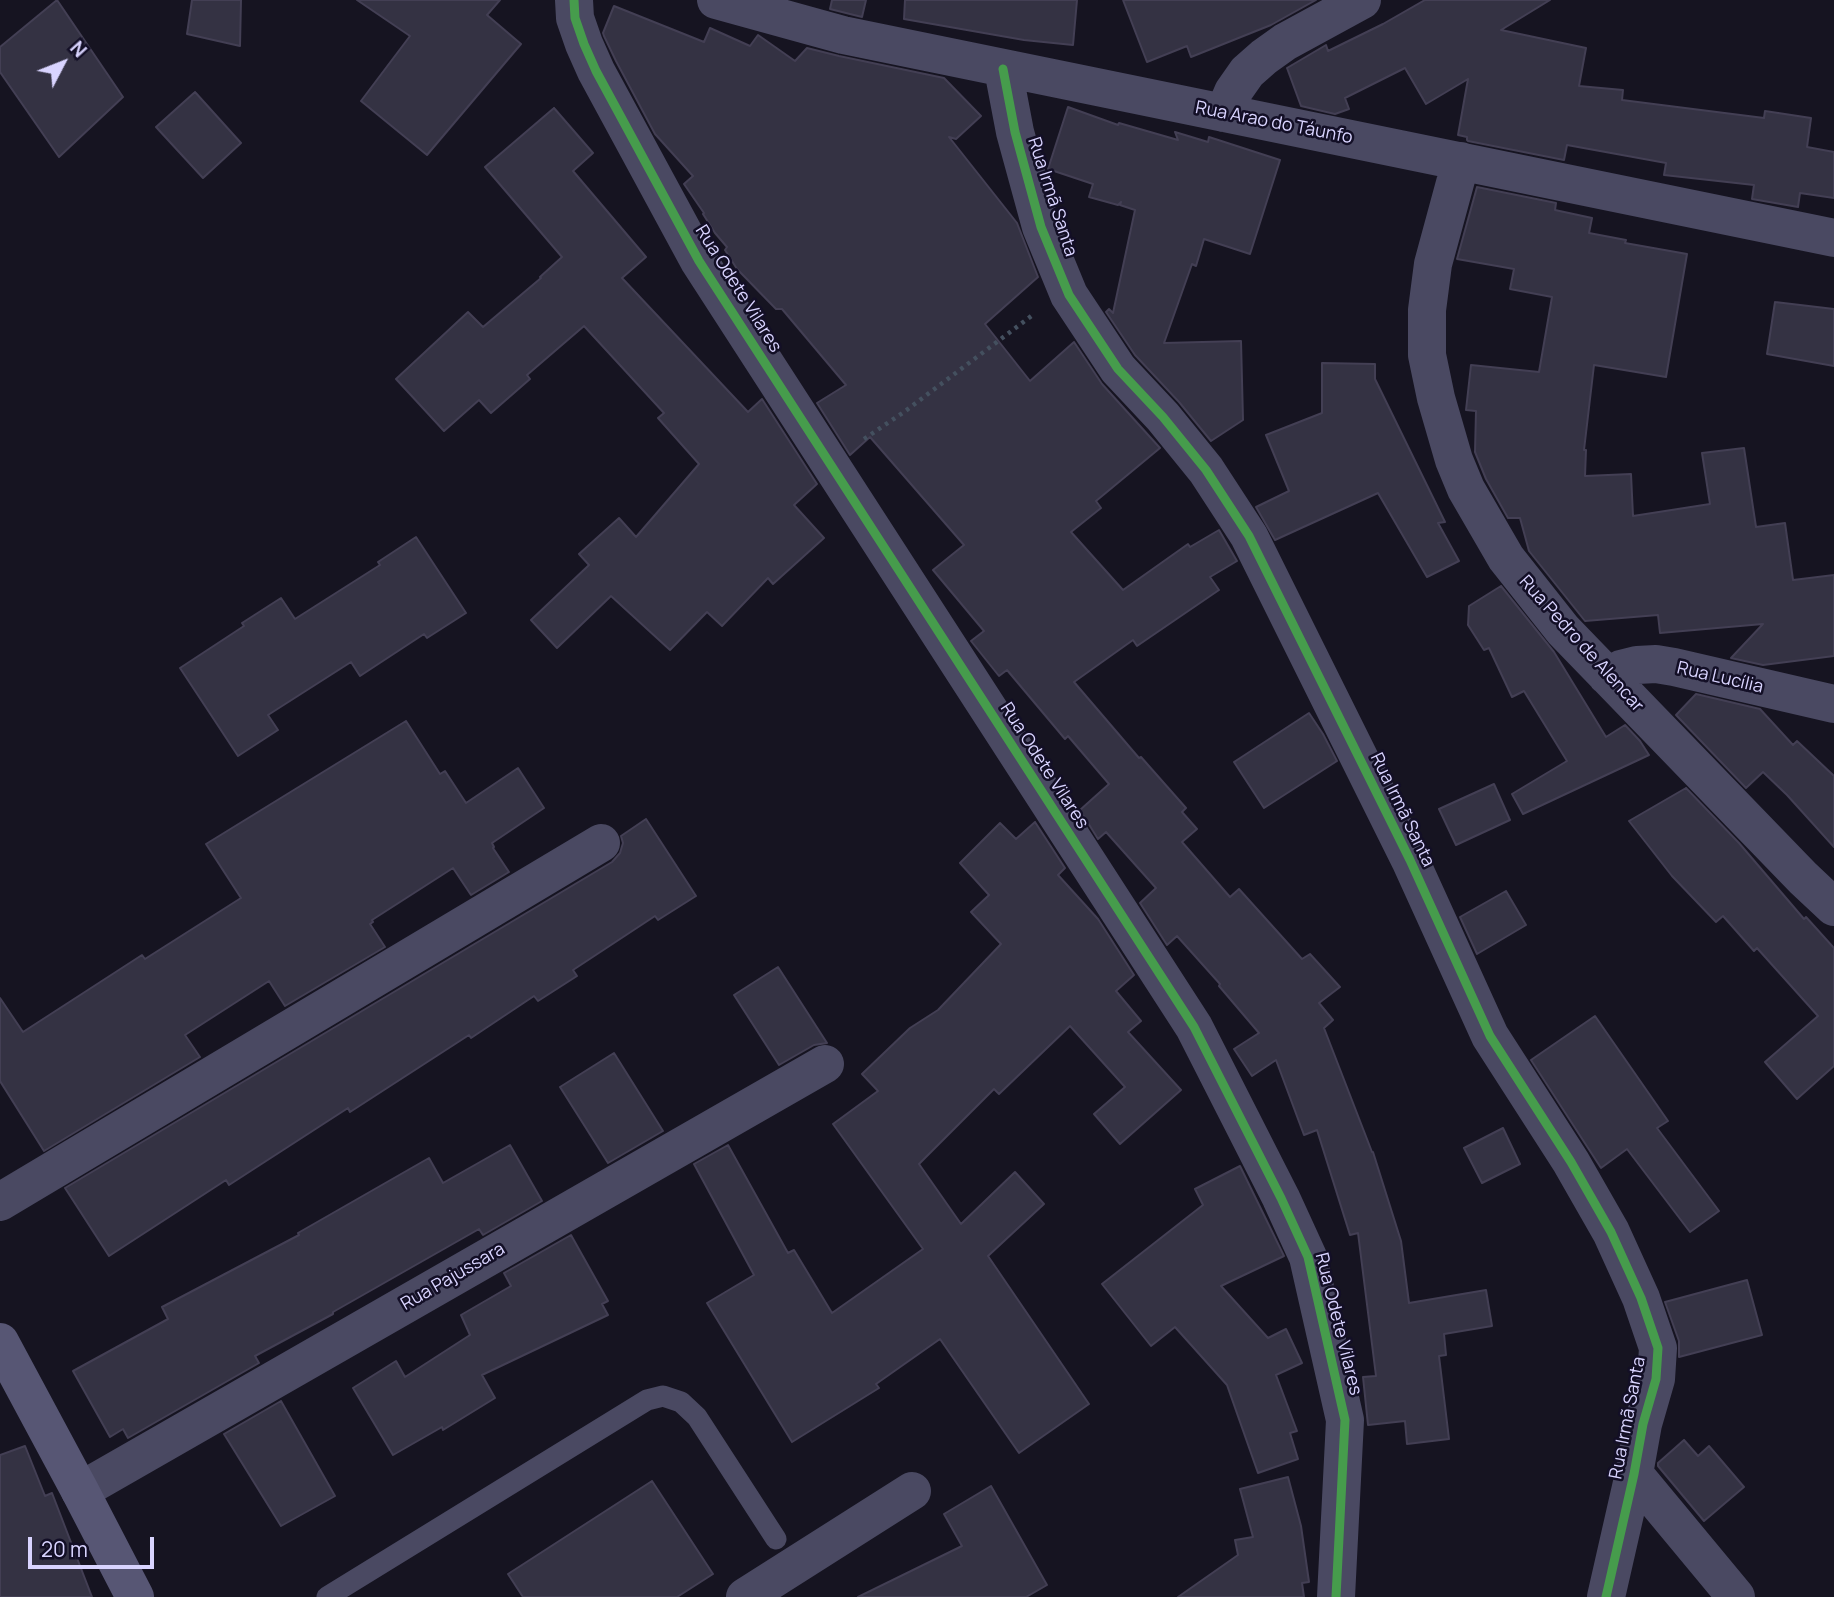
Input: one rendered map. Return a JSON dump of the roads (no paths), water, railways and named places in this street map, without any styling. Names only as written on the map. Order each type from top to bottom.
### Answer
[{"type":"main road","points":[[0,1342],[135,1597]]},
{"type":"street","name":"Rua Odete Vilares","points":[[574,0],[575,19],[596,71],[699,261],[1194,1027],[1287,1210],[1308,1257],[1345,1420],[1336,1597]]},
{"type":"street","name":"Rua Arao do Táunfo","points":[[716,0],[843,35],[1834,238]]},
{"type":"street","points":[[1224,113],[1233,92],[1247,72],[1264,57],[1285,41],[1362,0]]},
{"type":"street","name":"Rua Irmã Santa","points":[[1003,69],[1015,132],[1041,227],[1069,295],[1118,369],[1163,417],[1206,470],[1249,536],[1410,860],[1490,1036],[1571,1162],[1611,1232],[1642,1298],[1658,1348],[1656,1379],[1643,1424],[1606,1597]]},
{"type":"street","name":"Rua Pedro de Alencar","points":[[1461,161],[1433,264],[1427,310],[1427,355],[1454,460],[1466,489],[1506,558],[1563,630],[1834,907]]},
{"type":"street","name":"Rua Lucília","points":[[1607,676],[1637,665],[1656,664],[1834,704]]},
{"type":"street","points":[[0,1202],[601,843]]},
{"type":"street","name":"Rua Pajussara","points":[[80,1491],[825,1064]]},
{"type":"street","points":[[1634,1474],[1736,1597]]},
{"type":"street","points":[[745,1597],[912,1491]]},
{"type":"lane","points":[[327,1597],[647,1400],[663,1396],[681,1402],[697,1417],[776,1539]]}]
